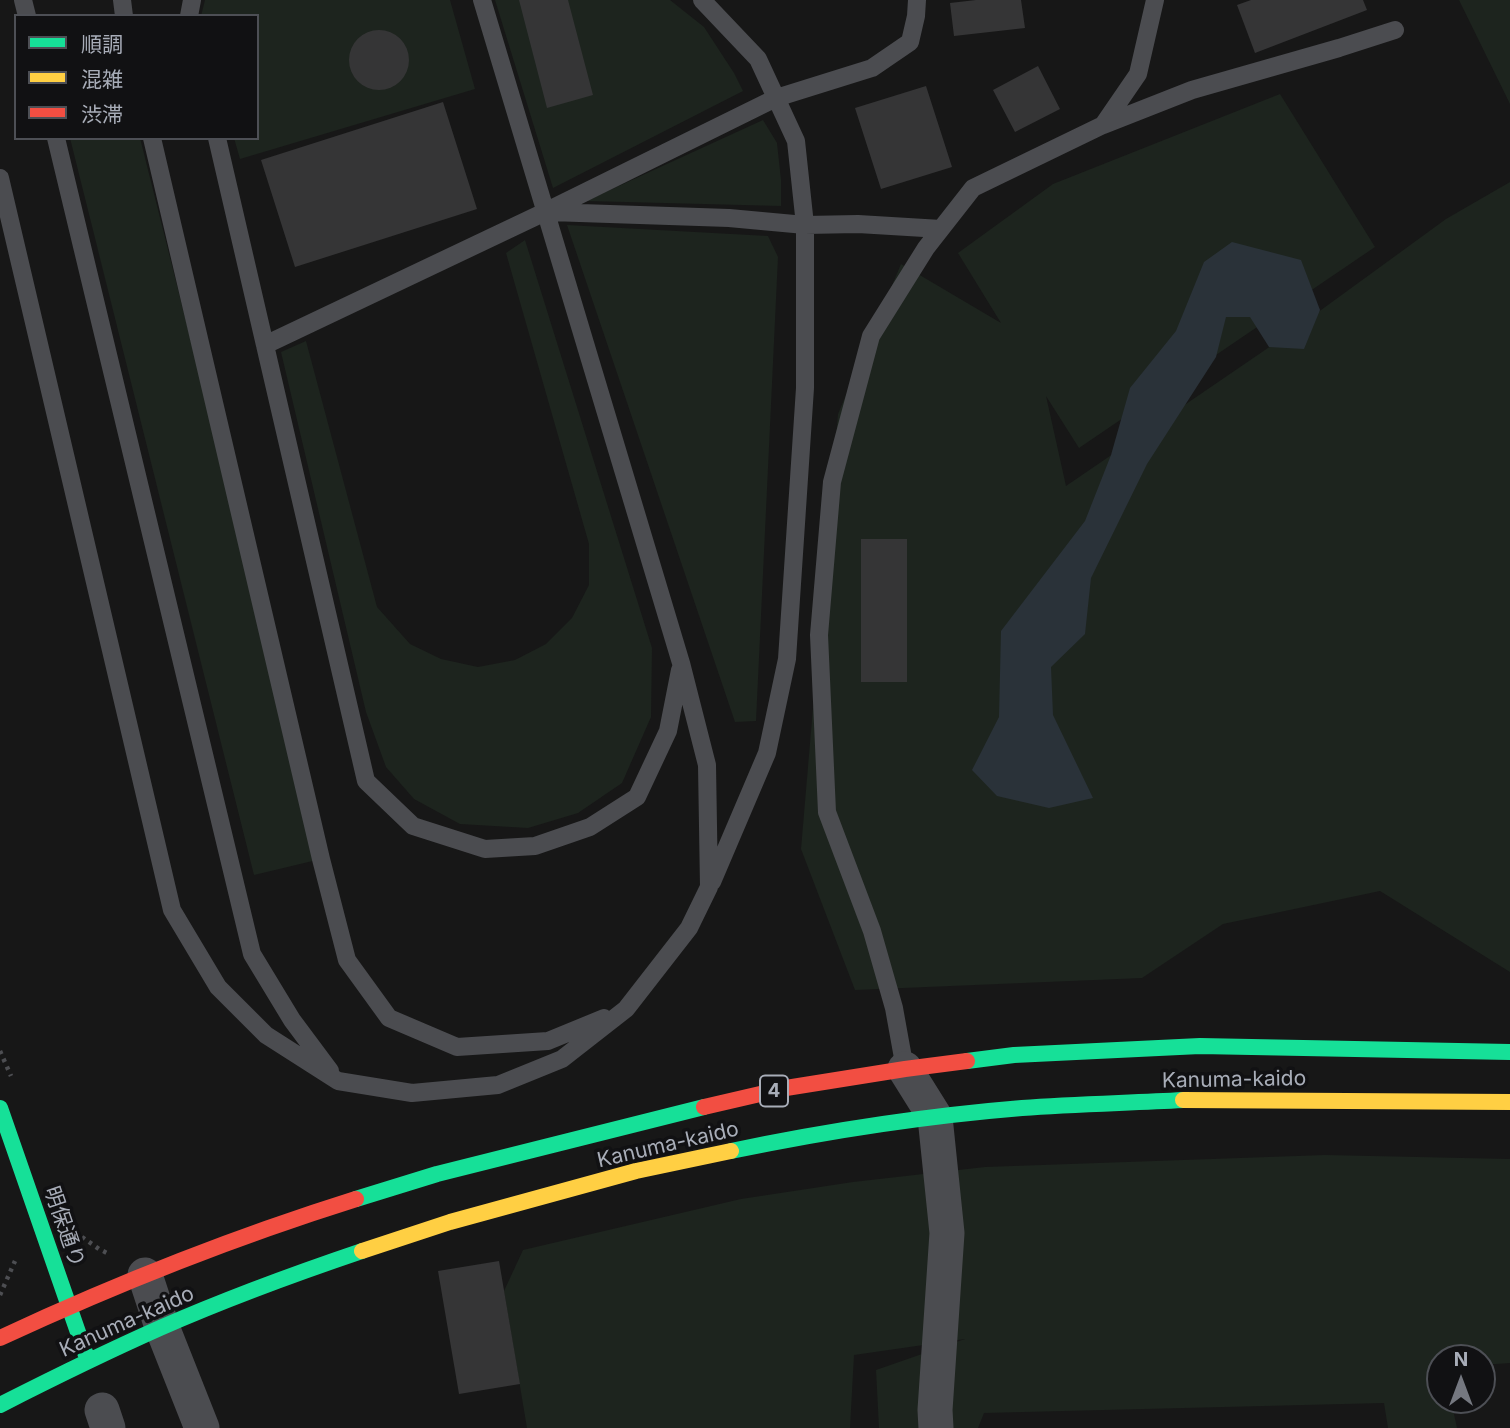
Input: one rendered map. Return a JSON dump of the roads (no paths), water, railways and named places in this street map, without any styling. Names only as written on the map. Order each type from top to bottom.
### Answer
[{"type":"main road","name":"Kanuma-kaido","points":[[0,1338],[145,1275],[287,1221],[437,1174],[786,1088],[1014,1055],[1200,1046],[1510,1052]]},
{"type":"main road","name":"Kanuma-kaido","points":[[0,1405],[162,1327],[305,1270],[450,1222],[636,1171],[805,1136],[935,1117],[1024,1108],[1198,1099],[1510,1102]]},
{"type":"main road","name":"明保通り","points":[[0,1108],[88,1361]]},
{"type":"street","points":[[905,1069],[935,1117],[947,1233],[936,1428]]},
{"type":"street","points":[[145,1275],[162,1327],[202,1428]]},
{"type":"lane","points":[[482,0],[681,663],[707,765],[709,887]]},
{"type":"lane","points":[[0,178],[172,910],[218,987],[266,1035],[338,1082],[412,1093],[498,1085],[562,1059],[626,1009],[689,929],[767,753],[787,659],[805,388],[805,225],[796,141],[758,59],[702,0]]},
{"type":"lane","points":[[265,345],[545,212],[776,98],[872,68],[910,42],[917,0]]},
{"type":"lane","points":[[1103,125],[1138,74],[1155,0]]},
{"type":"lane","points":[[905,1069],[894,1008],[872,931],[827,812],[819,635],[832,482],[871,335],[926,248],[973,188],[1103,125],[1192,90],[1395,30]]},
{"type":"lane","points":[[57,140],[252,954],[292,1020],[338,1082]]},
{"type":"lane","points":[[152,140],[320,859],[347,960],[389,1018],[457,1047],[548,1041],[626,1009]]},
{"type":"lane","points":[[217,140],[366,781],[413,826],[485,849],[536,846],[590,827],[637,797],[668,731],[681,663]]},
{"type":"lane","points":[[545,212],[941,229]]}]
